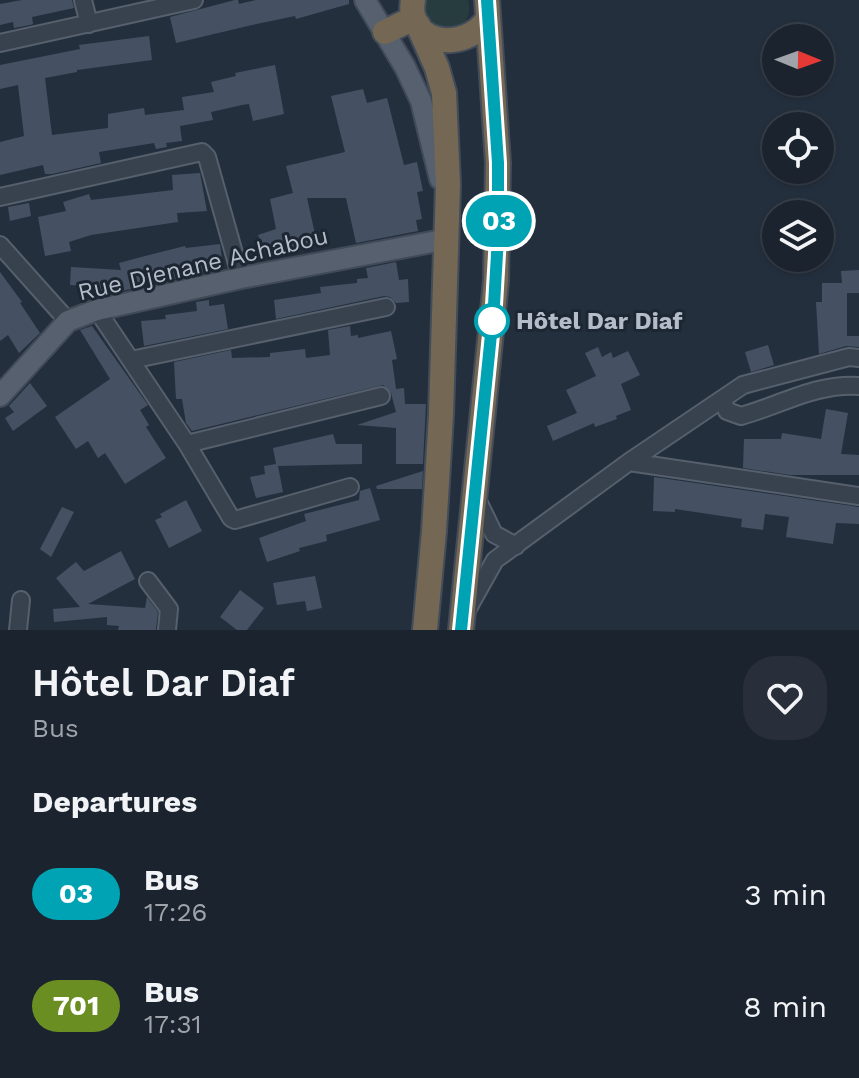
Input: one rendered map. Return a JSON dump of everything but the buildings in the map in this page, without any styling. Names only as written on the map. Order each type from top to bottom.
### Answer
[{"type":"highway","points":[[415,14],[427,34],[450,41],[474,35],[488,10]]},
{"type":"highway","points":[[462,624],[496,281],[499,212],[488,10]]},
{"type":"highway","points":[[385,32],[415,14]]},
{"type":"highway","points":[[415,14],[437,68],[446,108],[448,231],[434,531],[425,630]]},
{"type":"main road","points":[[365,0],[421,101],[433,146],[448,231]]},
{"type":"main road","name":"Rue Djenane Achabou","points":[[0,396],[68,321],[97,310],[448,231]]},
{"type":"street","points":[[83,0],[89,24]]},
{"type":"street","points":[[0,43],[194,0]]},
{"type":"street","points":[[0,197],[202,152],[207,157],[241,278]]},
{"type":"street","points":[[0,245],[68,321]]},
{"type":"street","points":[[131,360],[386,307]]},
{"type":"street","points":[[97,310],[187,444],[228,516],[235,520],[350,487]]},
{"type":"street","points":[[462,624],[495,560],[629,462],[722,399],[743,385],[849,357],[859,358]]},
{"type":"street","points":[[722,399],[727,411],[741,416],[814,389],[859,386]]},
{"type":"street","points":[[187,444],[381,396]]},
{"type":"street","points":[[629,462],[859,496]]},
{"type":"street","points":[[475,495],[494,534],[516,546]]},
{"type":"street","points":[[148,581],[169,609],[167,630]]},
{"type":"street","points":[[18,630],[21,600]]},
{"type":"green space","points":[[425,0],[468,0],[468,17],[448,33],[425,20]]},
{"type":"bus line","name":"03","points":[[461,630],[498,237],[498,163],[487,0]]},
{"type":"place","name":"Hôtel Dar Diaf","points":[[492,321]]}]
